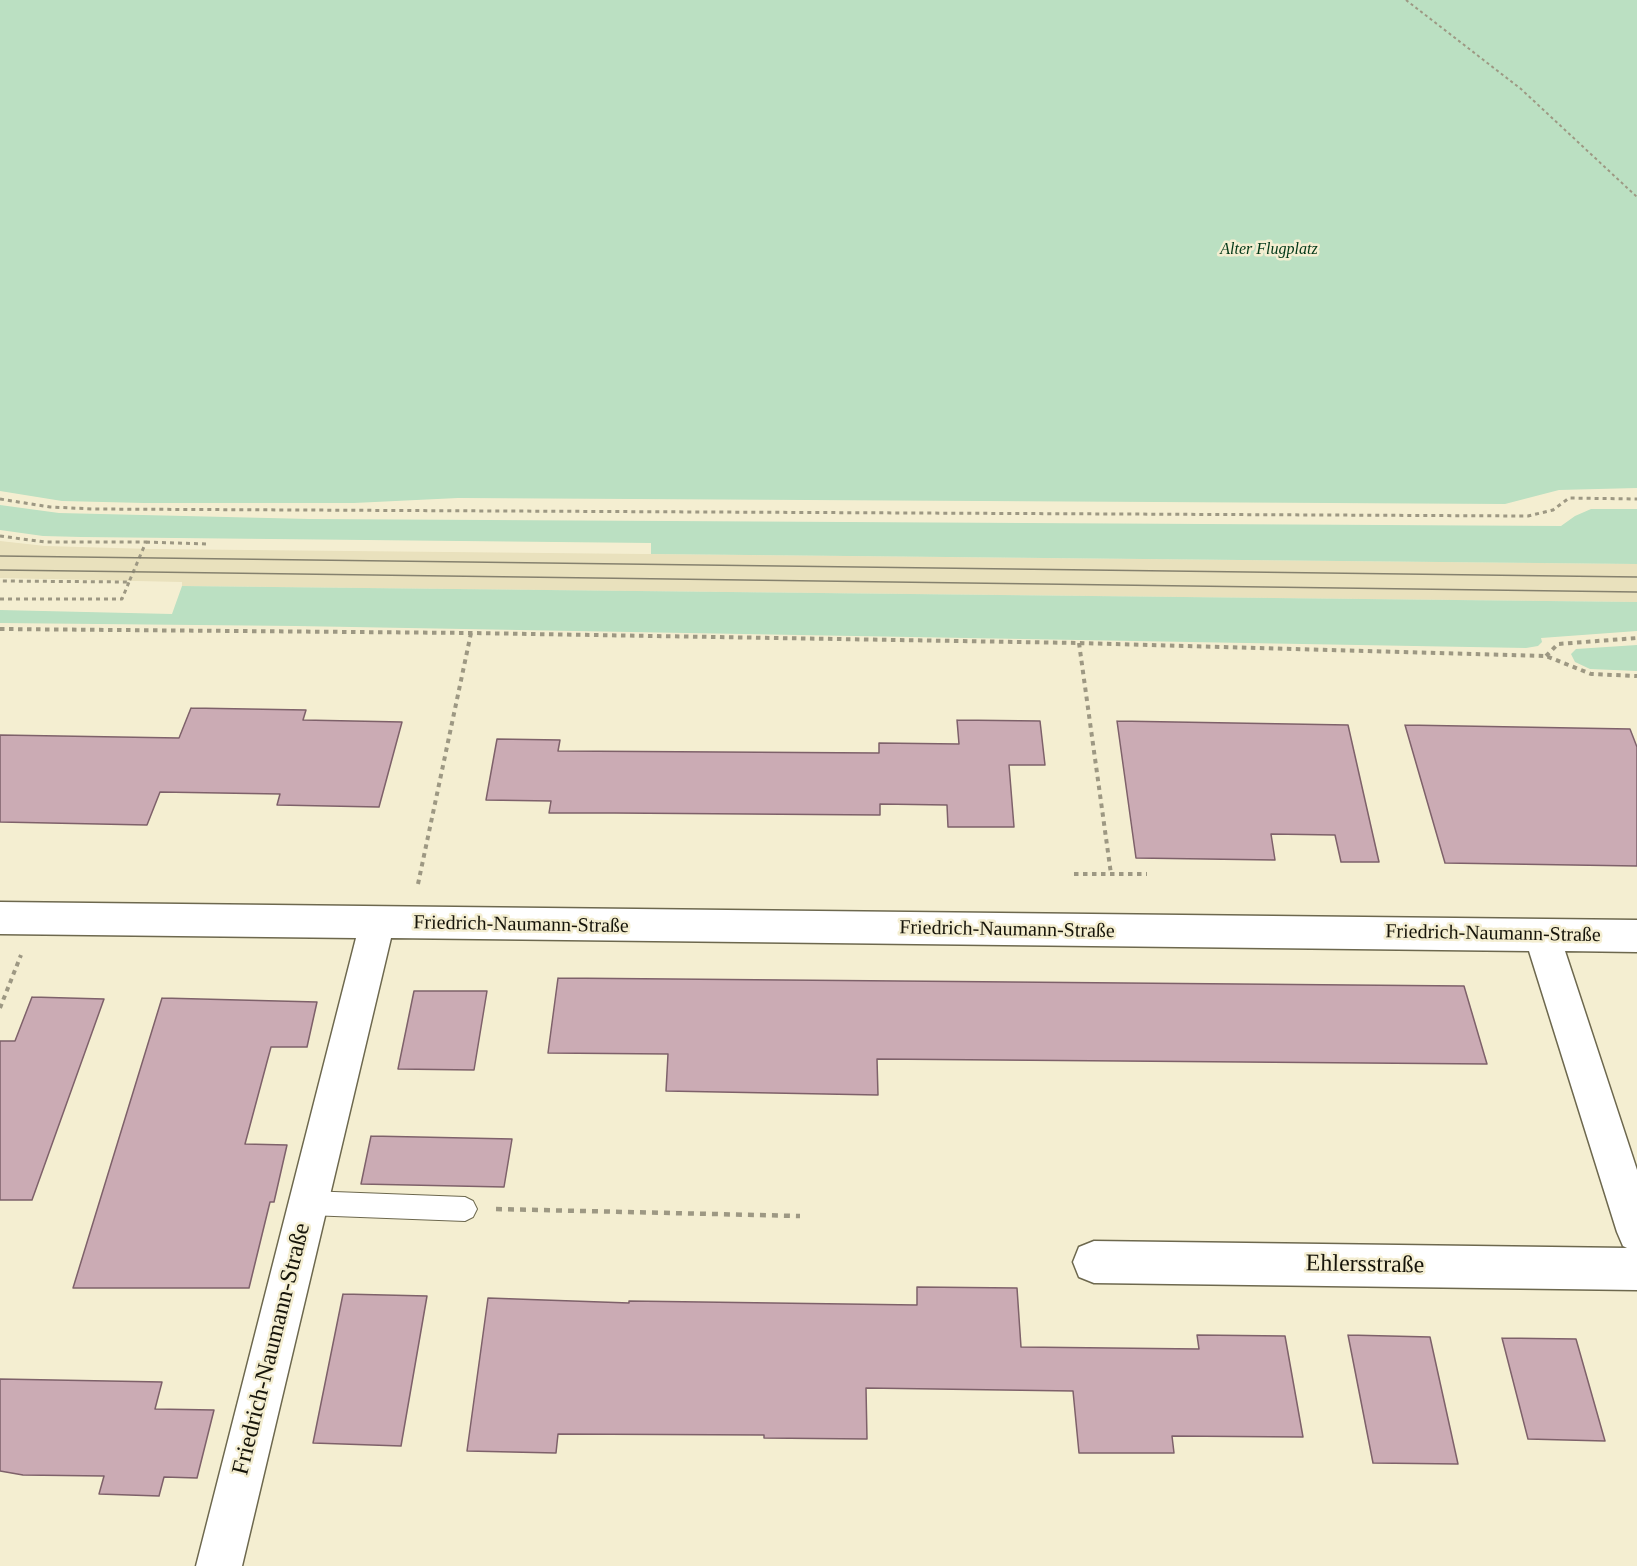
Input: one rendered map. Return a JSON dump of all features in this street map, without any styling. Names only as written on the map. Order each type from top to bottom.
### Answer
[{"type":"street","name":"Friedrich-Naumann-Straße","points":[[0,918],[1637,936]]},
{"type":"street","name":"Friedrich-Naumann-Straße","points":[[219,1566],[308,1203],[394,923]]},
{"type":"street","points":[[1541,934],[1637,1232]]},
{"type":"street","name":"Ehlersstraße","points":[[1094,1262],[1637,1269]]},
{"type":"lane","points":[[308,1203],[465,1209]]},
{"type":"path","points":[[1406,0],[1440,24],[1521,89],[1637,197]]},
{"type":"path","points":[[0,499],[50,507],[93,509],[1528,516],[1553,510],[1569,498],[1637,500]]},
{"type":"path","points":[[0,536],[45,542],[207,544]]},
{"type":"path","points":[[0,599],[122,599],[146,542]]},
{"type":"path","points":[[0,581],[129,582]]},
{"type":"path","points":[[0,629],[471,633],[1079,643],[1546,656],[1591,674],[1637,676]]},
{"type":"path","points":[[394,923],[471,633]]},
{"type":"path","points":[[1546,656],[1558,644],[1637,638]]},
{"type":"path","points":[[1079,643],[1111,874]]},
{"type":"path","points":[[1074,874],[1147,874]]},
{"type":"path","points":[[0,1008],[37,918]]},
{"type":"path","points":[[465,1209],[800,1216]]},
{"type":"shaded area","points":[[0,541],[45,546],[151,549],[1637,564],[1637,602],[182,586],[182,582],[0,578]]},
{"type":"green space","name":"Alter Flugplatz","points":[[0,0],[1637,0],[1637,488],[1559,490],[1505,504],[458,498],[354,503],[144,503],[62,501],[0,491]]},
{"type":"green space","points":[[0,505],[59,513],[310,519],[1561,526],[1591,509],[1637,509],[1637,564],[651,554],[651,543],[43,536],[0,530]]},
{"type":"green space","points":[[182,586],[1637,602],[1637,631],[1541,638],[1542,642],[1538,646],[1526,648],[296,626],[0,623],[0,610],[172,614]]},
{"type":"green space","points":[[1637,645],[1637,671],[1590,669],[1575,662],[1571,654],[1576,649]]},
{"type":"building","points":[[191,708],[306,710],[303,720],[402,722],[379,807],[277,805],[280,794],[160,792],[147,825],[0,822],[0,735],[179,738]]},
{"type":"building","points":[[957,720],[1040,721],[1045,765],[1009,765],[1014,827],[948,827],[947,805],[880,804],[880,815],[549,813],[551,801],[486,800],[497,739],[560,740],[558,751],[879,753],[879,743],[959,744]]},
{"type":"building","points":[[1117,721],[1348,725],[1379,862],[1341,862],[1335,835],[1271,834],[1275,860],[1136,858]]},
{"type":"building","points":[[1405,725],[1630,729],[1637,747],[1637,866],[1445,863]]},
{"type":"building","points":[[558,978],[1464,986],[1487,1064],[877,1059],[878,1095],[666,1091],[668,1054],[548,1053]]},
{"type":"building","points":[[414,991],[487,991],[474,1070],[398,1069]]},
{"type":"building","points":[[32,997],[104,999],[32,1200],[0,1200],[0,1041],[15,1041]]},
{"type":"building","points":[[162,998],[317,1002],[307,1047],[271,1047],[245,1144],[287,1145],[274,1202],[270,1202],[249,1288],[73,1288]]},
{"type":"building","points":[[371,1136],[512,1139],[504,1187],[361,1184]]},
{"type":"building","points":[[917,1287],[1017,1288],[1021,1347],[1199,1349],[1197,1335],[1285,1336],[1303,1437],[1172,1436],[1174,1453],[1079,1453],[1073,1391],[866,1388],[867,1439],[764,1438],[764,1435],[558,1434],[556,1453],[467,1451],[488,1298],[629,1303],[629,1301],[917,1305]]},
{"type":"building","points":[[343,1294],[427,1296],[401,1446],[313,1443]]},
{"type":"building","points":[[1348,1335],[1430,1337],[1458,1464],[1373,1463]]},
{"type":"building","points":[[1502,1338],[1576,1339],[1605,1441],[1528,1439]]},
{"type":"building","points":[[0,1379],[162,1382],[155,1409],[214,1410],[197,1478],[164,1477],[159,1496],[99,1494],[104,1476],[23,1475],[0,1471]]},
{"type":"tram line","points":[[0,556],[1637,577]]},
{"type":"tram line","points":[[0,570],[1637,592]]}]
